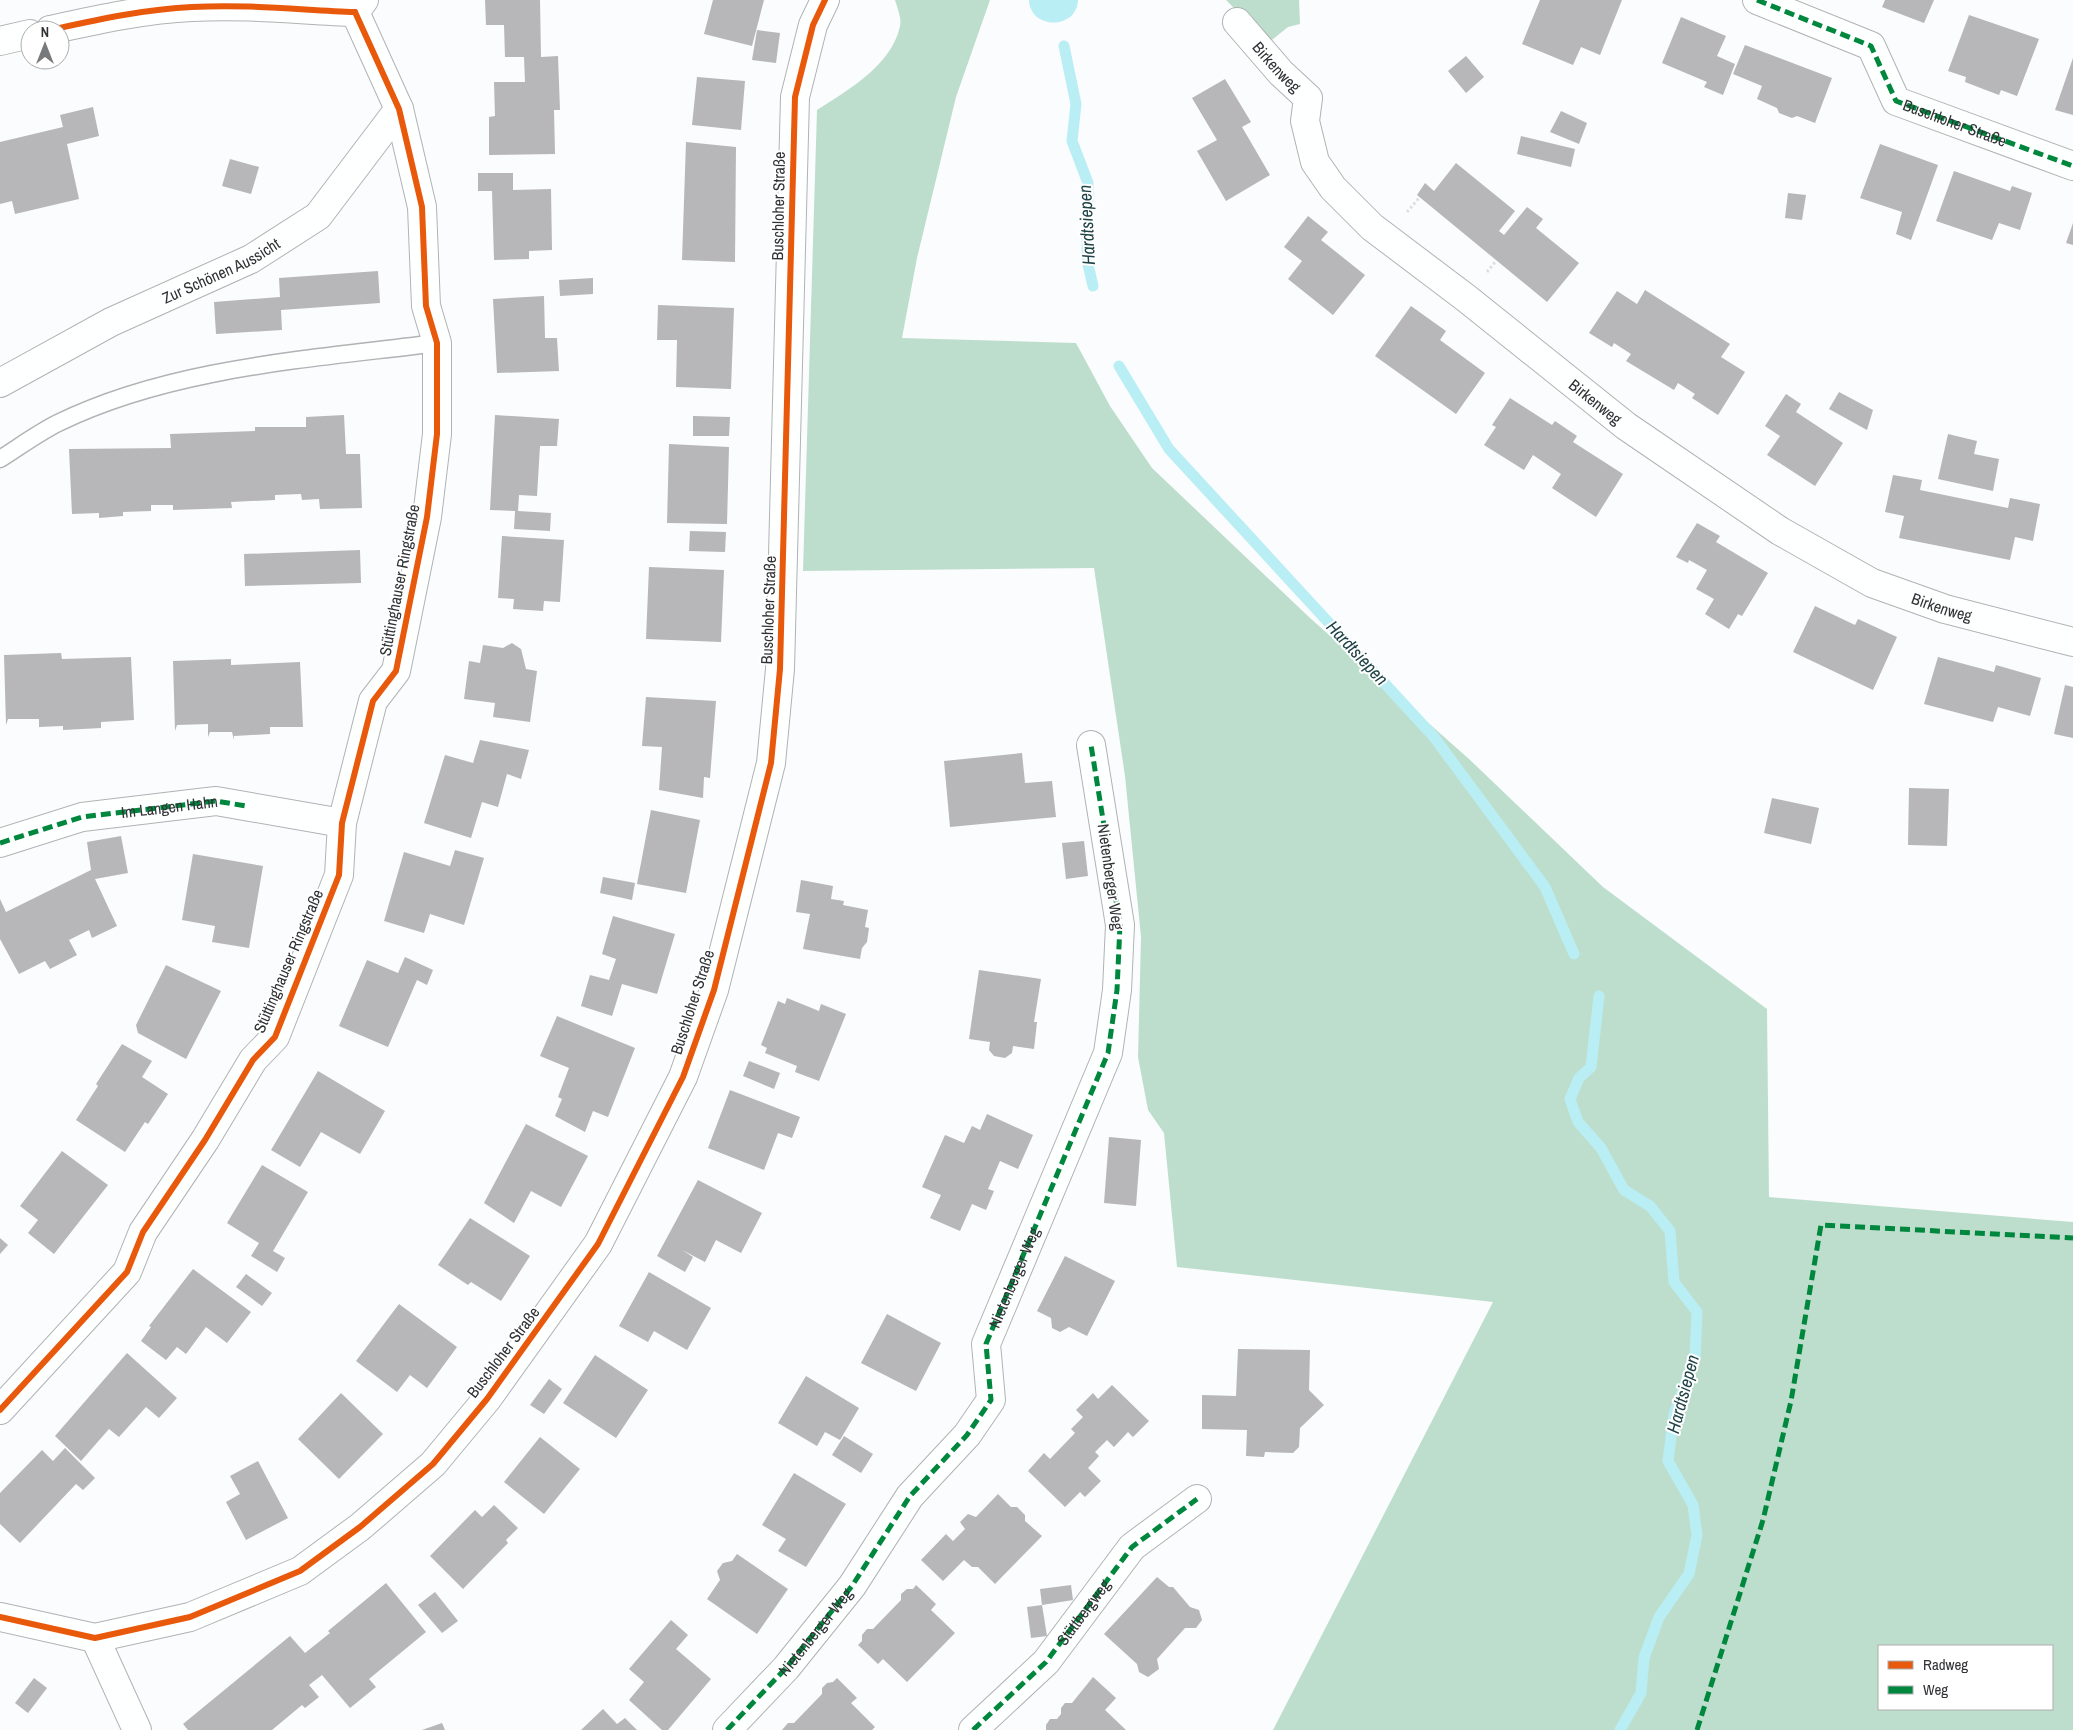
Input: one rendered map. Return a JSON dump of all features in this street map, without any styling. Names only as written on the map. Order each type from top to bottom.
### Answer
[{"type":"street","name":"Buschloher Straße","points":[[0,1617],[95,1638],[190,1617],[300,1571],[360,1526],[432,1464],[487,1399],[598,1244],[683,1077],[714,990],[771,762],[780,669],[795,96],[813,25],[826,0]]},
{"type":"street","name":"Buschloher Straße","points":[[1757,0],[1871,46],[1896,102],[2073,166]]},
{"type":"street","points":[[70,23],[107,9],[247,5],[359,6]]},
{"type":"street","name":"Stüttinghauser Ringstraße","points":[[0,1410],[127,1272],[143,1232],[205,1140],[253,1060],[275,1037],[339,875],[342,823],[373,701],[396,671],[427,517],[436,443],[437,343],[426,306],[422,207],[399,109],[359,6]]},
{"type":"street","name":"Birkenweg","points":[[1237,22],[1281,73],[1308,98],[1305,121],[1315,162],[1334,188],[1372,227],[1474,304],[1626,426],[1780,531],[1872,583],[1945,609],[2073,642]]},
{"type":"street","points":[[0,41],[20,36]]},
{"type":"street","name":"Zur Schönen Aussicht","points":[[0,384],[111,322],[251,259],[318,216],[399,109]]},
{"type":"street","name":"Nietenberger Weg","points":[[727,1730],[786,1668],[852,1586],[910,1496],[966,1435],[991,1400],[986,1344],[1104,1062],[1117,990],[1120,925],[1091,745]]},
{"type":"street","name":"Im Langen Hahn","points":[[0,843],[82,817],[216,801],[342,823]]},
{"type":"street","name":"Stüttbergweg","points":[[973,1730],[1046,1662],[1132,1547],[1197,1499]]},
{"type":"street","points":[[95,1638],[137,1730]]},
{"type":"lane","points":[[0,459],[58,423],[128,395],[242,369],[437,343]]},
{"type":"green space","points":[[895,0],[990,0],[956,97],[917,258],[902,338],[1076,343],[1110,406],[1152,468],[1310,618],[1469,759],[1603,887],[1767,1009],[1769,1197],[2073,1222],[2073,1730],[1273,1730],[1493,1302],[1177,1267],[1164,1133],[1148,1110],[1138,1057],[1141,937],[1125,776],[1094,568],[803,571],[817,110],[855,85],[888,53],[900,26],[900,17]]},
{"type":"green space","points":[[1226,0],[1299,0],[1300,24],[1288,27],[1268,43]]},
{"type":"water","points":[[1029,0],[1078,0],[1076,10],[1070,17],[1054,22],[1045,21],[1037,17],[1031,10]]},
{"type":"building","points":[[485,0],[540,0],[541,57],[558,56],[560,110],[554,110],[555,154],[489,155],[489,117],[495,116],[494,82],[525,82],[524,57],[505,57],[504,25],[486,25]]},
{"type":"building","points":[[713,0],[764,0],[752,46],[704,34]]},
{"type":"building","points":[[1540,0],[1622,0],[1600,55],[1581,47],[1573,65],[1522,44]]},
{"type":"building","points":[[1885,0],[1934,0],[1924,23],[1882,7]]},
{"type":"building","points":[[1969,15],[2039,39],[2017,96],[2001,90],[1999,95],[1965,82],[1966,77],[1948,71]]},
{"type":"building","points":[[1681,17],[1726,36],[1717,56],[1735,64],[1723,95],[1704,87],[1707,82],[1662,63]]},
{"type":"building","points":[[757,30],[780,33],[776,63],[752,60]]},
{"type":"building","points":[[1745,45],[1832,78],[1815,123],[1797,116],[1792,118],[1779,113],[1777,108],[1757,99],[1762,86],[1733,74]]},
{"type":"building","points":[[1466,56],[1484,77],[1466,93],[1448,71]]},
{"type":"building","points":[[2073,58],[2073,115],[2055,110]]},
{"type":"building","points":[[697,77],[745,81],[741,130],[692,125]]},
{"type":"building","points":[[1225,79],[1251,122],[1242,127],[1270,175],[1226,201],[1197,151],[1217,140],[1192,98]]},
{"type":"building","points":[[93,107],[99,136],[67,144],[79,199],[15,214],[12,201],[0,204],[0,142],[63,127],[60,115]]},
{"type":"building","points":[[1561,111],[1587,123],[1579,144],[1550,132]]},
{"type":"building","points":[[1521,136],[1575,149],[1571,167],[1517,154]]},
{"type":"building","points":[[686,142],[736,147],[735,262],[682,260]]},
{"type":"building","points":[[1880,144],[1938,165],[1911,240],[1896,234],[1902,212],[1860,198]]},
{"type":"building","points":[[230,159],[259,167],[251,194],[222,186]]},
{"type":"building","points":[[1456,163],[1515,211],[1499,231],[1504,235],[1527,207],[1543,219],[1536,228],[1579,263],[1547,302],[1417,195],[1425,183],[1434,191]]},
{"type":"building","points":[[1954,171],[2010,191],[2012,186],[2032,193],[2020,230],[1999,223],[1992,240],[1936,221]]},
{"type":"building","points":[[478,173],[513,173],[513,190],[551,189],[552,250],[529,251],[529,259],[494,260],[492,191],[478,191]]},
{"type":"building","points":[[1788,193],[1806,195],[1802,220],[1785,218]]},
{"type":"building","points":[[1308,216],[1328,232],[1321,240],[1365,275],[1333,315],[1288,279],[1302,261],[1284,247]]},
{"type":"building","points":[[2073,223],[2073,245],[2066,243]]},
{"type":"building","points":[[378,271],[380,303],[281,310],[282,330],[216,334],[214,302],[280,297],[279,278]]},
{"type":"building","points":[[593,278],[593,294],[560,296],[559,280]]},
{"type":"building","points":[[1645,290],[1730,344],[1721,357],[1745,372],[1718,415],[1692,398],[1695,394],[1678,383],[1674,390],[1626,361],[1631,354],[1614,343],[1612,347],[1589,333],[1617,291],[1637,304]]},
{"type":"building","points":[[544,296],[545,338],[557,338],[559,371],[497,373],[493,299]]},
{"type":"building","points":[[658,305],[734,308],[731,389],[676,387],[677,340],[657,340]]},
{"type":"building","points":[[1411,306],[1446,331],[1440,340],[1485,373],[1456,414],[1375,356]]},
{"type":"building","points":[[1839,392],[1873,410],[1867,430],[1829,409]]},
{"type":"building","points":[[1786,394],[1801,404],[1796,412],[1843,443],[1815,486],[1767,455],[1780,436],[1765,426]]},
{"type":"building","points":[[1510,398],[1552,425],[1555,421],[1577,436],[1573,442],[1623,474],[1596,517],[1552,488],[1561,474],[1533,455],[1524,470],[1484,445],[1496,427],[1492,425]]},
{"type":"building","points":[[344,415],[346,454],[360,454],[362,508],[320,509],[319,499],[302,500],[301,494],[275,495],[275,500],[231,502],[232,508],[173,510],[173,505],[151,505],[151,511],[123,512],[123,516],[99,518],[99,513],[72,514],[69,449],[171,448],[170,434],[255,431],[255,427],[306,427],[306,417]]},
{"type":"building","points":[[495,415],[559,419],[557,446],[540,446],[537,496],[519,495],[518,511],[551,513],[550,531],[514,529],[515,511],[490,510]]},
{"type":"building","points":[[693,416],[730,417],[729,436],[693,436]]},
{"type":"building","points":[[1948,434],[1977,441],[1974,454],[1999,459],[1993,491],[1938,479]]},
{"type":"building","points":[[669,444],[729,447],[727,524],[667,523]]},
{"type":"building","points":[[1893,475],[1922,480],[1920,490],[2008,508],[2010,498],[2040,504],[2033,541],[2015,537],[2010,560],[1899,538],[1904,516],[1885,512]]},
{"type":"building","points":[[1697,523],[1720,536],[1716,542],[1768,573],[1742,616],[1738,614],[1729,629],[1705,614],[1714,599],[1696,589],[1707,570],[1689,560],[1688,563],[1676,557]]},
{"type":"building","points":[[690,531],[726,532],[725,552],[689,551]]},
{"type":"building","points":[[502,536],[564,540],[560,602],[544,601],[543,611],[513,609],[514,599],[498,598]]},
{"type":"building","points":[[360,550],[361,583],[245,586],[244,554]]},
{"type":"building","points":[[649,567],[724,570],[721,642],[646,639]]},
{"type":"building","points":[[1815,606],[1855,625],[1858,619],[1897,637],[1873,690],[1793,652]]},
{"type":"building","points":[[512,643],[521,649],[526,669],[537,671],[530,722],[493,717],[495,703],[464,699],[469,661],[480,663],[483,645],[503,648]]},
{"type":"building","points":[[61,653],[62,659],[131,657],[134,720],[101,722],[101,728],[63,730],[63,726],[39,727],[39,719],[8,719],[6,725],[4,655]]},
{"type":"building","points":[[1938,657],[1994,672],[1996,665],[2041,678],[2030,716],[1998,707],[1993,722],[1924,704]]},
{"type":"building","points":[[231,659],[231,665],[300,662],[303,727],[270,727],[270,734],[234,736],[234,740],[232,732],[210,732],[208,737],[208,724],[177,725],[175,731],[173,661]]},
{"type":"building","points":[[2065,685],[2073,687],[2073,738],[2054,734]]},
{"type":"building","points":[[646,697],[716,701],[710,778],[704,777],[703,798],[659,790],[662,747],[642,746]]},
{"type":"building","points":[[480,740],[529,750],[521,779],[507,774],[498,807],[482,802],[471,838],[424,823],[445,755],[473,763]]},
{"type":"building","points":[[1022,753],[1025,783],[1052,781],[1056,817],[950,827],[944,761]]},
{"type":"building","points":[[1909,788],[1949,789],[1947,846],[1908,845]]},
{"type":"building","points":[[1772,798],[1819,808],[1811,844],[1764,833]]},
{"type":"building","points":[[651,810],[700,820],[686,893],[637,884]]},
{"type":"building","points":[[121,836],[128,873],[95,879],[117,926],[92,938],[89,930],[69,940],[77,955],[50,969],[45,961],[19,974],[0,939],[0,899],[6,912],[91,870],[87,842]]},
{"type":"building","points":[[1084,841],[1088,876],[1066,879],[1062,843]]},
{"type":"building","points":[[455,850],[484,858],[464,925],[430,914],[424,933],[384,921],[404,852],[450,866]]},
{"type":"building","points":[[193,854],[263,866],[249,948],[212,942],[215,926],[182,920]]},
{"type":"building","points":[[603,877],[635,883],[632,900],[600,893]]},
{"type":"building","points":[[801,880],[833,886],[831,899],[844,901],[843,905],[868,910],[865,927],[869,928],[867,942],[862,948],[860,959],[803,949],[810,914],[796,912]]},
{"type":"building","points":[[613,916],[675,934],[657,994],[622,984],[612,1016],[581,1006],[590,975],[609,980],[616,959],[602,954]]},
{"type":"building","points":[[405,957],[433,970],[427,985],[417,980],[388,1047],[339,1026],[367,960],[398,973]]},
{"type":"building","points":[[166,965],[221,991],[186,1059],[138,1033],[136,1025]]},
{"type":"building","points":[[979,970],[1041,979],[1034,1022],[1037,1022],[1034,1049],[1013,1046],[1012,1053],[1005,1058],[994,1056],[989,1050],[990,1042],[969,1039]]},
{"type":"building","points":[[787,998],[819,1011],[821,1004],[846,1014],[819,1081],[795,1072],[797,1066],[765,1053],[767,1048],[761,1045],[778,1001],[785,1004]]},
{"type":"building","points":[[557,1016],[635,1048],[608,1117],[593,1111],[585,1132],[555,1116],[562,1099],[558,1097],[569,1068],[540,1056]]},
{"type":"building","points":[[122,1044],[152,1061],[142,1077],[168,1094],[148,1124],[145,1122],[125,1152],[76,1120],[98,1086],[96,1084]]},
{"type":"building","points":[[749,1061],[780,1073],[774,1089],[743,1076]]},
{"type":"building","points":[[318,1071],[385,1111],[360,1154],[321,1132],[300,1167],[271,1150]]},
{"type":"building","points":[[730,1090],[800,1117],[792,1138],[778,1133],[764,1170],[708,1148]]},
{"type":"building","points":[[987,1114],[1033,1135],[1018,1169],[1000,1161],[988,1189],[994,1191],[986,1210],[972,1204],[960,1231],[930,1218],[941,1195],[922,1187],[945,1135],[964,1143],[972,1126],[980,1130]]},
{"type":"building","points":[[526,1124],[588,1156],[561,1207],[531,1191],[514,1223],[484,1203]]},
{"type":"building","points":[[1109,1137],[1141,1140],[1136,1206],[1104,1203]]},
{"type":"building","points":[[62,1151],[108,1185],[54,1254],[28,1233],[38,1220],[20,1206]]},
{"type":"building","points":[[262,1165],[308,1192],[273,1251],[285,1258],[277,1272],[251,1256],[259,1243],[227,1223]]},
{"type":"building","points":[[698,1180],[762,1213],[741,1253],[716,1240],[705,1262],[682,1250],[693,1257],[685,1272],[657,1256]]},
{"type":"building","points":[[470,1218],[530,1256],[501,1301],[471,1282],[468,1285],[438,1265]]},
{"type":"building","points":[[0,1238],[8,1245],[0,1254]]},
{"type":"building","points":[[1065,1256],[1115,1281],[1087,1336],[1069,1327],[1060,1332],[1052,1328],[1051,1318],[1037,1311]]},
{"type":"building","points":[[193,1269],[251,1312],[227,1343],[206,1327],[186,1354],[177,1347],[166,1360],[141,1341],[151,1327],[149,1326]]},
{"type":"building","points":[[649,1272],[711,1308],[687,1350],[654,1331],[648,1342],[619,1326]]},
{"type":"building","points":[[246,1274],[272,1293],[262,1306],[236,1287]]},
{"type":"building","points":[[399,1304],[457,1347],[427,1388],[410,1375],[397,1392],[356,1361]]},
{"type":"building","points":[[887,1314],[941,1343],[916,1391],[861,1363]]},
{"type":"building","points":[[1238,1349],[1310,1350],[1309,1390],[1324,1405],[1300,1428],[1299,1447],[1293,1453],[1265,1452],[1264,1457],[1246,1456],[1247,1430],[1202,1429],[1202,1395],[1236,1396]]},
{"type":"building","points":[[127,1353],[177,1398],[159,1418],[146,1407],[119,1437],[109,1429],[81,1461],[55,1436]]},
{"type":"building","points":[[595,1355],[648,1390],[616,1438],[563,1403]]},
{"type":"building","points":[[806,1376],[859,1408],[840,1440],[825,1432],[817,1446],[778,1423]]},
{"type":"building","points":[[549,1379],[562,1389],[544,1414],[530,1405]]},
{"type":"building","points":[[1112,1385],[1149,1421],[1133,1437],[1128,1432],[1114,1447],[1107,1440],[1095,1452],[1099,1456],[1088,1468],[1101,1481],[1085,1497],[1080,1492],[1065,1507],[1028,1471],[1044,1453],[1050,1459],[1075,1433],[1071,1429],[1083,1417],[1076,1410],[1093,1393],[1098,1399]]},
{"type":"building","points":[[341,1393],[383,1434],[339,1479],[298,1439]]},
{"type":"building","points":[[844,1436],[873,1454],[861,1473],[832,1455]]},
{"type":"building","points":[[540,1437],[580,1469],[544,1514],[504,1482]]},
{"type":"building","points":[[65,1448],[95,1478],[83,1490],[76,1484],[20,1543],[0,1524],[0,1493],[42,1450],[53,1461]]},
{"type":"building","points":[[258,1461],[288,1518],[246,1540],[226,1502],[240,1494],[230,1476]]},
{"type":"building","points":[[794,1473],[846,1504],[806,1567],[778,1551],[786,1539],[762,1525]]},
{"type":"building","points":[[998,1494],[1011,1507],[1017,1507],[1025,1515],[1025,1521],[1042,1536],[995,1584],[978,1567],[972,1567],[964,1560],[943,1581],[921,1560],[946,1534],[953,1541],[965,1529],[960,1522],[968,1514],[976,1517]]},
{"type":"building","points":[[494,1505],[518,1528],[506,1540],[508,1543],[463,1589],[430,1556],[475,1510],[482,1517]]},
{"type":"building","points":[[737,1554],[788,1589],[757,1634],[707,1599],[720,1580],[717,1571],[723,1563],[732,1561]]},
{"type":"building","points":[[1157,1577],[1169,1587],[1173,1587],[1190,1607],[1199,1610],[1202,1620],[1196,1628],[1185,1628],[1157,1659],[1159,1669],[1148,1677],[1139,1672],[1137,1664],[1104,1634]]},
{"type":"building","points":[[386,1583],[426,1632],[369,1679],[376,1687],[350,1708],[322,1675],[309,1685],[319,1697],[305,1708],[302,1705],[272,1730],[188,1730],[183,1724],[290,1636],[305,1653],[330,1633],[328,1631]]},
{"type":"building","points":[[916,1585],[936,1604],[931,1610],[955,1633],[907,1682],[883,1659],[878,1664],[858,1645],[862,1641],[862,1635],[867,1629],[873,1629],[901,1600],[901,1594],[907,1589],[913,1589]]},
{"type":"building","points":[[1071,1585],[1073,1600],[1042,1605],[1040,1589]]},
{"type":"building","points":[[435,1592],[458,1621],[442,1633],[418,1605]]},
{"type":"building","points":[[1042,1605],[1047,1636],[1031,1638],[1027,1607]]},
{"type":"building","points":[[671,1620],[688,1635],[676,1649],[711,1679],[668,1730],[662,1730],[629,1700],[644,1682],[629,1669]]},
{"type":"building","points":[[1093,1677],[1116,1698],[1105,1710],[1126,1730],[1046,1730],[1046,1725],[1050,1719],[1057,1719],[1065,1703],[1072,1703]]},
{"type":"building","points":[[34,1678],[47,1688],[28,1713],[15,1703]]},
{"type":"building","points":[[837,1678],[857,1698],[851,1703],[875,1727],[872,1730],[782,1730],[788,1723],[794,1723],[822,1694],[822,1688],[827,1683],[833,1682]]},
{"type":"building","points":[[603,1709],[617,1724],[625,1718],[637,1730],[581,1730]]},
{"type":"building","points":[[442,1723],[445,1730],[422,1730]]},
{"type":"waterway","name":"Hardtsiepen","points":[[1064,46],[1076,104],[1072,141],[1088,183],[1087,260],[1093,286]]},
{"type":"waterway","name":"Hardtsiepen","points":[[1119,366],[1169,449],[1434,737],[1545,887],[1574,954]]},
{"type":"waterway","name":"Hardtsiepen","points":[[1599,996],[1591,1067],[1579,1078],[1570,1099],[1578,1122],[1601,1148],[1624,1190],[1650,1206],[1670,1231],[1674,1282],[1697,1312],[1695,1357],[1674,1414],[1668,1461],[1693,1505],[1697,1535],[1689,1574],[1659,1617],[1644,1658],[1641,1693],[1620,1730]]},
{"type":"marked path","points":[[1757,0],[1871,46],[1896,101],[2073,166]]},
{"type":"marked path","points":[[727,1730],[786,1668],[852,1586],[910,1496],[967,1435],[991,1400],[986,1344],[1108,1053],[1117,990],[1120,925],[1091,745]]},
{"type":"marked path","points":[[0,843],[82,817],[216,801],[246,806]]},
{"type":"marked path","points":[[1697,1730],[1763,1520],[1791,1401],[1821,1225],[2073,1238]]},
{"type":"marked path","points":[[973,1730],[1046,1662],[1132,1547],[1197,1499]]},
{"type":"cycle path","points":[[0,1617],[95,1638],[190,1617],[300,1571],[360,1527],[433,1464],[487,1399],[598,1244],[683,1077],[714,990],[771,763],[780,669],[795,97],[813,25],[825,0]]},
{"type":"cycle path","points":[[70,26],[139,13],[192,7],[254,7],[355,12]]},
{"type":"cycle path","points":[[0,1410],[127,1272],[143,1232],[205,1140],[253,1060],[275,1037],[339,875],[342,823],[373,701],[396,671],[427,517],[437,434],[437,343],[426,306],[422,207],[399,109],[355,12]]}]
